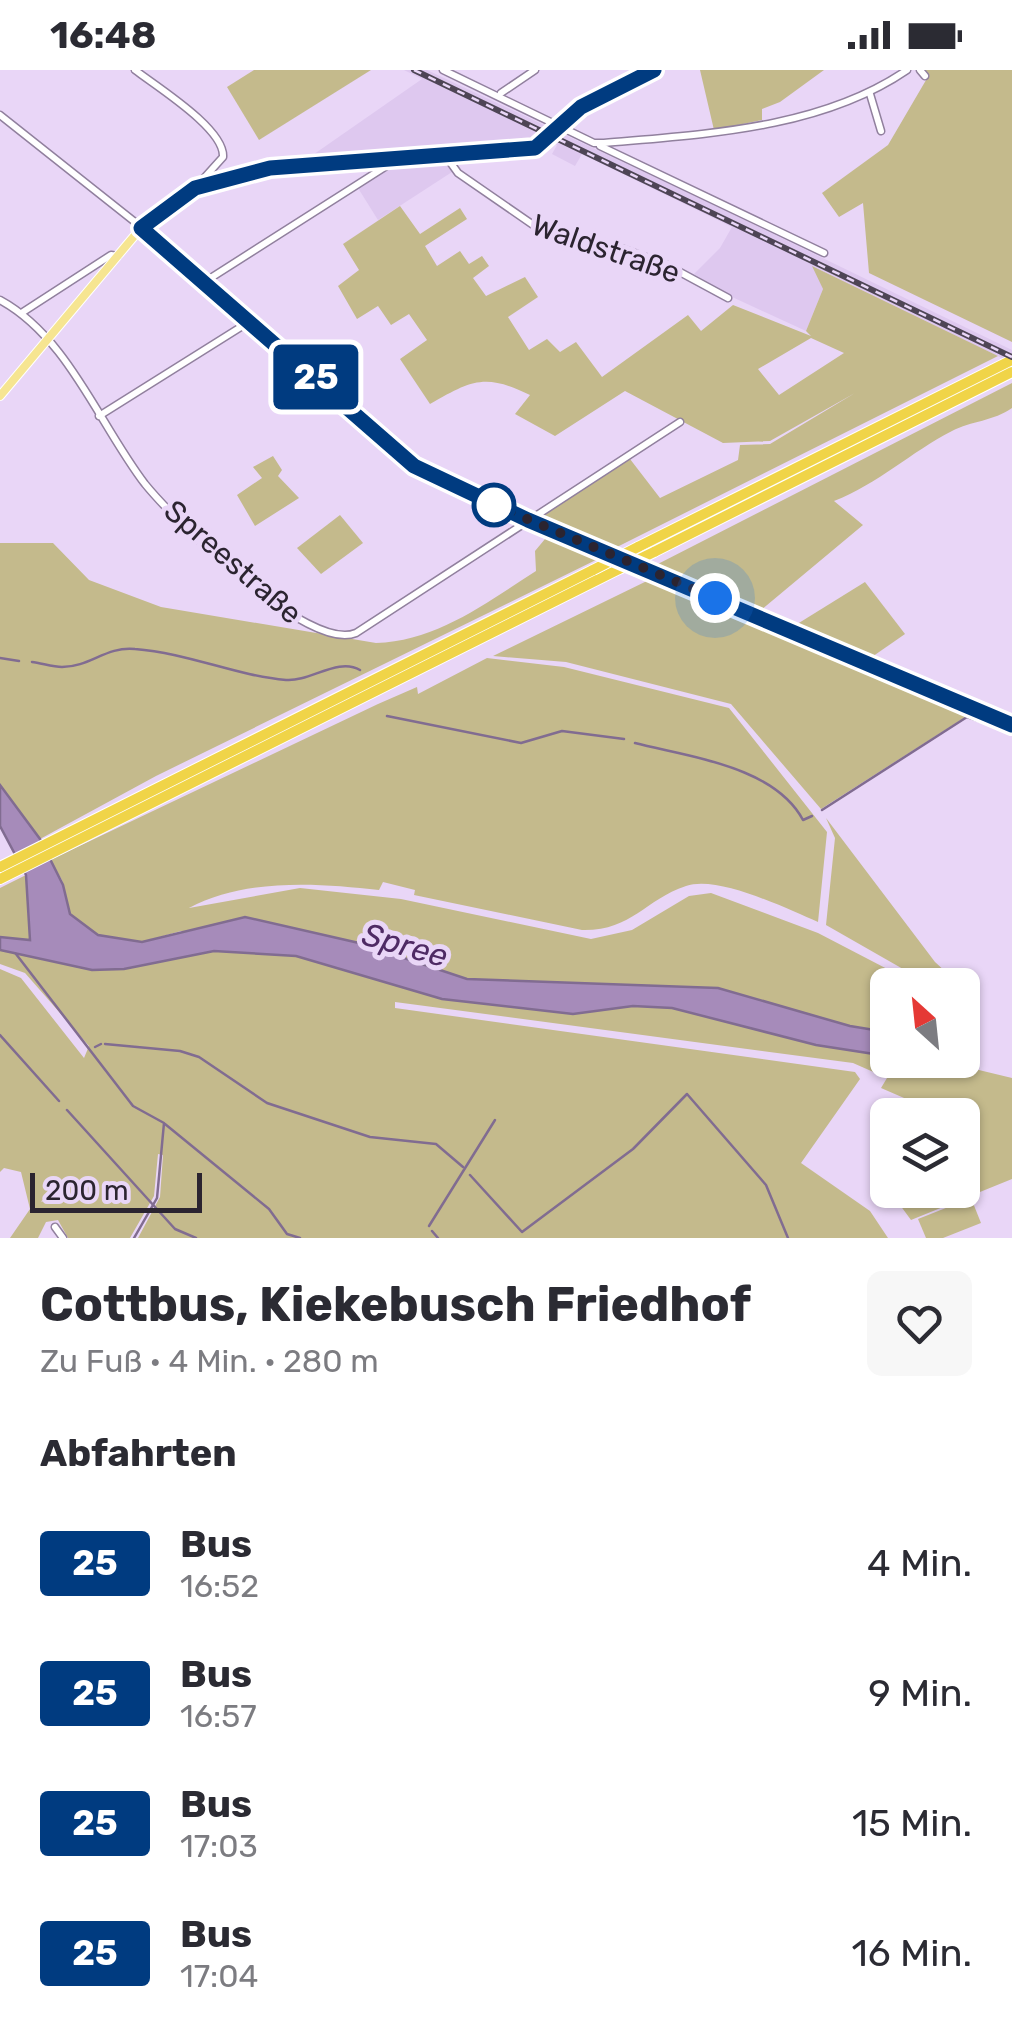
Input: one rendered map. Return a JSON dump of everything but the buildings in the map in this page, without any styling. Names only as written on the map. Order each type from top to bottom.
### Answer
[{"type":"highway","points":[[0,879],[58,844],[1012,360]]},
{"type":"highway","points":[[0,867],[58,844],[1010,373]]},
{"type":"main road","points":[[0,396],[141,228],[195,188],[302,163],[535,148],[616,85],[654,70]]},
{"type":"street","points":[[135,70],[208,129],[224,151],[195,188]]},
{"type":"street","points":[[443,70],[824,252]]},
{"type":"street","points":[[501,92],[536,70]]},
{"type":"street","points":[[594,143],[748,128],[870,94],[907,70]]},
{"type":"street","points":[[870,94],[881,131]]},
{"type":"street","points":[[0,115],[174,253],[402,458],[528,520],[1012,726]]},
{"type":"street","name":"Waldstraße","points":[[445,155],[458,173],[538,230],[573,242],[618,247],[665,264],[728,298]]},
{"type":"street","points":[[206,281],[400,158]]},
{"type":"street","points":[[218,163],[227,178]]},
{"type":"street","points":[[23,312],[111,255],[118,256]]},
{"type":"street","name":"Spreestraße","points":[[0,300],[23,312],[48,338],[149,489],[216,554],[301,623],[342,636],[356,633],[680,422]]},
{"type":"street","points":[[99,416],[252,320]]},
{"type":"street","points":[[55,1227],[63,1238]]},
{"type":"shaded area","points":[[254,70],[371,70],[259,140],[227,87]]},
{"type":"shaded area","points":[[404,70],[427,70],[699,198],[1012,350],[1012,363],[814,267],[823,289],[806,331],[730,296],[694,274],[720,248],[732,227],[582,154],[575,166],[552,154],[557,145],[543,138],[533,144],[307,159],[422,79]]},
{"type":"shaded area","points":[[700,70],[824,70],[780,102],[762,109],[762,120],[714,130]]},
{"type":"shaded area","points":[[925,70],[1012,70],[1012,342],[869,273],[863,203],[839,217],[822,193],[888,145],[929,75]]},
{"type":"shaded area","points":[[440,158],[452,172],[378,220],[358,188],[401,162]]},
{"type":"shaded area","points":[[400,206],[420,234],[460,208],[467,219],[425,246],[437,266],[460,251],[469,264],[482,256],[489,266],[473,278],[486,296],[525,277],[538,297],[508,317],[529,350],[547,339],[560,352],[576,342],[602,377],[688,315],[701,331],[733,305],[811,336],[806,331],[823,289],[812,266],[998,356],[611,550],[535,518],[630,459],[660,498],[738,460],[740,445],[770,444],[855,393],[770,441],[723,443],[625,391],[555,436],[515,414],[530,395],[501,384],[468,385],[430,404],[400,359],[427,340],[409,314],[391,325],[378,306],[357,319],[338,286],[359,270],[343,244]],"holes":[[[811,338],[844,353],[779,395],[758,369]]]},
{"type":"shaded area","points":[[1012,383],[1012,408],[952,431],[834,501],[863,525],[761,610],[652,567]]},
{"type":"shaded area","points":[[273,456],[282,470],[278,476],[299,498],[255,526],[237,495],[262,478],[253,467]]},
{"type":"shaded area","points":[[340,515],[363,543],[321,574],[297,548]]},
{"type":"shaded area","points":[[550,533],[606,555],[156,776],[40,839],[0,785],[0,543],[53,543],[89,580],[161,607],[376,643],[398,641],[440,628],[536,571],[535,551]]},
{"type":"shaded area","points":[[653,578],[967,710],[962,715],[967,716],[821,809],[731,704],[566,662],[493,656]]},
{"type":"shaded area","points":[[865,582],[905,634],[869,659],[794,626]]},
{"type":"shaded area","points":[[487,658],[564,667],[729,708],[827,832],[818,922],[753,895],[700,884],[672,892],[613,926],[582,930],[414,895],[415,890],[383,882],[379,890],[307,885],[258,887],[211,898],[189,908],[300,888],[401,899],[591,939],[632,930],[689,896],[711,893],[818,933],[885,968],[870,968],[870,1029],[718,988],[467,979],[359,943],[181,931],[142,942],[98,936],[70,914],[62,880],[50,860],[378,704],[417,687],[418,694]]},
{"type":"shaded area","points":[[0,785],[40,839],[63,885],[70,914],[98,935],[142,942],[245,917],[359,943],[467,979],[718,988],[870,1029],[870,1053],[816,1045],[672,1008],[633,1006],[573,1014],[442,999],[296,956],[214,951],[124,969],[92,970],[0,950],[0,937],[30,940],[26,875],[0,826]]},
{"type":"shaded area","points":[[826,818],[942,968],[901,968],[826,925],[835,838]]},
{"type":"shaded area","points":[[26,875],[30,941],[0,937],[0,888]]},
{"type":"shaded area","points":[[0,950],[92,970],[124,969],[214,951],[296,956],[442,999],[573,1014],[633,1006],[672,1008],[816,1045],[870,1053],[870,1070],[853,1063],[395,1002],[395,1008],[855,1072],[860,1079],[801,1163],[870,1211],[888,1238],[138,1238],[160,1197],[163,1155],[158,1154],[154,1196],[130,1238],[68,1238],[58,1220],[46,1222],[38,1238],[10,1238],[30,1209],[21,1172],[4,1168],[0,1172],[0,969],[21,978],[84,1058],[89,1046],[25,973],[0,964]]},
{"type":"shaded area","points":[[980,1070],[1012,1078],[1012,1179],[980,1192],[980,1098],[904,1098],[881,1088],[887,1078],[980,1078]]},
{"type":"shaded area","points":[[902,1208],[941,1208],[911,1220]]},
{"type":"shaded area","points":[[946,1208],[975,1208],[981,1223],[943,1238],[926,1238],[918,1219]]},
{"type":"waterway","points":[[32,662],[72,666],[115,651],[135,649],[286,680],[343,666],[360,670]]},
{"type":"waterway","points":[[0,658],[19,661]]},
{"type":"waterway","points":[[387,716],[521,743],[562,731],[624,739]]},
{"type":"waterway","points":[[822,810],[967,717],[1012,732]]},
{"type":"waterway","points":[[635,743],[728,766],[772,787],[803,820],[812,816]]},
{"type":"waterway","points":[[16,954],[133,1106],[164,1123],[157,1198],[134,1238]]},
{"type":"waterway","points":[[0,1035],[59,1101]]},
{"type":"waterway","points":[[95,1047],[101,1044]]},
{"type":"waterway","points":[[105,1044],[180,1051],[199,1057],[267,1103],[370,1137],[436,1144],[463,1167]]},
{"type":"waterway","points":[[470,1175],[522,1232],[633,1149],[687,1094],[766,1185],[788,1238]]},
{"type":"waterway","points":[[67,1110],[175,1229],[196,1238]]},
{"type":"waterway","points":[[429,1226],[495,1120]]},
{"type":"waterway","points":[[165,1124],[269,1209],[287,1234],[300,1238]]},
{"type":"waterway","points":[[432,1231],[438,1238]]},
{"type":"railway","points":[[414,70],[1012,357]]},
{"type":"bus line","name":"25","points":[[654,70],[616,85],[581,107],[535,148],[270,168],[195,188],[170,202],[141,228],[252,320],[414,466],[528,520],[1012,725]]},
{"type":"route","points":[[494,505],[715,598]]},
{"type":"water label","name":"Spree","points":[[405,945]]}]
